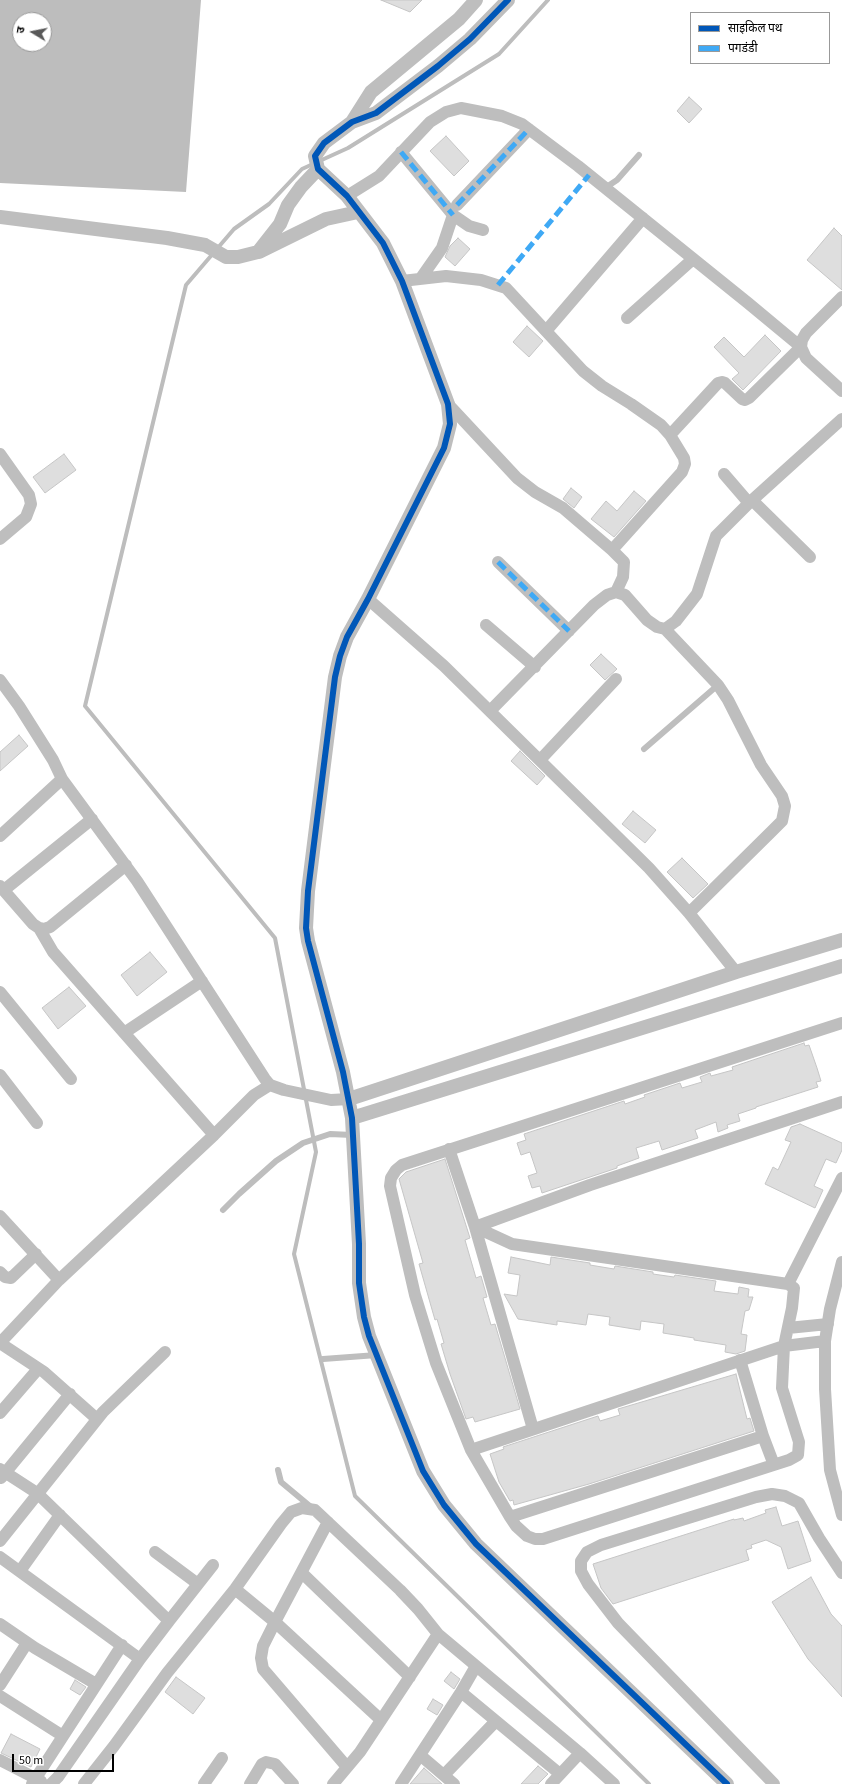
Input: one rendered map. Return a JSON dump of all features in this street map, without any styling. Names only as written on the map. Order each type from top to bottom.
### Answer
[{"type":"street","points":[[352,122],[371,92],[459,19],[476,0]]},
{"type":"street","points":[[258,252],[280,224],[288,205],[317,162],[324,143],[352,122],[376,113],[438,66],[470,39],[508,0]]},
{"type":"street","points":[[347,196],[380,176],[430,122],[446,112],[462,108],[502,116],[522,124],[529,129],[643,218],[801,347],[806,358],[842,391]]},
{"type":"street","points":[[421,278],[442,248],[455,210],[529,129]]},
{"type":"street","points":[[401,152],[469,226],[483,230]]},
{"type":"street","points":[[317,162],[347,196],[383,243],[402,281],[448,404],[450,424],[444,448],[368,599],[347,636],[340,656],[335,677],[306,917],[308,941],[349,1099],[352,1118],[359,1244],[359,1283],[364,1317],[369,1336],[423,1471],[444,1505],[476,1544],[727,1784]]},
{"type":"street","points":[[0,217],[151,236],[204,245],[219,253],[232,257],[258,252],[326,219],[358,212]]},
{"type":"street","points":[[546,331],[643,218]]},
{"type":"street","points":[[627,318],[693,259]]},
{"type":"street","points":[[402,281],[446,276],[495,284],[506,288],[517,298],[583,371],[602,386],[655,421],[670,435],[684,458],[685,464],[682,472],[612,550]]},
{"type":"street","points":[[670,435],[718,383],[725,383],[742,399],[745,400],[749,398],[801,347],[802,340],[806,333],[842,297]]},
{"type":"street","points":[[448,404],[517,478],[535,492],[563,508],[624,562],[623,577],[616,592]]},
{"type":"street","points":[[665,629],[676,621],[697,594],[716,536],[751,501],[842,419]]},
{"type":"street","points":[[0,454],[29,495],[31,504],[26,516],[0,539]]},
{"type":"street","points":[[724,474],[810,558]]},
{"type":"street","points":[[498,562],[569,631]]},
{"type":"street","points":[[490,711],[598,602],[607,595],[616,592],[625,595],[647,620],[657,627],[665,629],[718,686],[728,700],[761,765],[782,796],[785,806],[782,821],[689,913]]},
{"type":"street","points":[[368,599],[444,666],[649,868],[689,913],[736,972]]},
{"type":"street","points":[[486,625],[535,667]]},
{"type":"street","points":[[540,760],[616,679]]},
{"type":"street","points":[[0,680],[19,706],[53,760],[62,779],[126,865],[270,1085],[284,1090],[331,1100],[349,1099],[736,972],[842,940]]},
{"type":"street","points":[[0,836],[62,779]]},
{"type":"street","points":[[92,819],[2,888],[39,928],[53,952],[214,1135]]},
{"type":"street","points":[[39,928],[44,930],[50,927],[126,865]]},
{"type":"street","points":[[352,1118],[842,966]]},
{"type":"street","points":[[124,1033],[202,981]]},
{"type":"street","points":[[0,992],[71,1079]]},
{"type":"street","points":[[475,1227],[512,1244],[788,1284],[794,1288],[784,1346],[782,1388],[799,1442],[798,1455],[790,1460],[543,1539],[535,1539],[527,1536],[516,1526],[510,1517],[471,1450],[436,1363],[413,1288],[390,1186],[391,1178],[396,1170],[402,1165],[842,1023]]},
{"type":"street","points":[[0,1075],[37,1122]]},
{"type":"street","points":[[97,1419],[70,1394],[38,1369],[2,1349],[0,1343],[59,1280],[214,1135],[254,1095],[270,1085]]},
{"type":"street","points":[[475,1227],[590,1185],[842,1102]]},
{"type":"street","points":[[449,1149],[475,1227],[533,1429]]},
{"type":"street","points":[[788,1284],[842,1178]]},
{"type":"street","points":[[0,1216],[59,1280]]},
{"type":"street","points":[[0,1272],[5,1277],[11,1278],[36,1254]]},
{"type":"street","points":[[842,1262],[825,1341],[825,1389],[830,1470],[842,1515]]},
{"type":"street","points":[[788,1328],[828,1324]]},
{"type":"street","points":[[471,1450],[784,1346],[825,1341]]},
{"type":"street","points":[[0,1541],[97,1419],[165,1352]]},
{"type":"street","points":[[740,1360],[763,1436],[774,1465]]},
{"type":"street","points":[[2,1407],[38,1369]]},
{"type":"street","points":[[70,1394],[2,1473],[38,1492],[169,1621]]},
{"type":"street","points":[[510,1517],[763,1436]]},
{"type":"street","points":[[774,1784],[618,1623],[588,1584],[582,1572],[581,1560],[587,1552],[601,1545],[756,1497],[772,1494],[785,1496],[799,1503],[819,1538],[842,1573]]},
{"type":"street","points":[[84,1784],[114,1746],[167,1673],[235,1590],[281,1524],[291,1512],[302,1508],[315,1510],[400,1590],[418,1609],[438,1634],[580,1753],[614,1784]]},
{"type":"street","points":[[20,1571],[60,1514]]},
{"type":"street","points":[[328,1522],[263,1646],[261,1658],[264,1669],[347,1768]]},
{"type":"street","points":[[155,1552],[198,1584]]},
{"type":"street","points":[[0,1557],[140,1659]]},
{"type":"street","points":[[51,1784],[58,1777],[140,1659],[213,1565]]},
{"type":"street","points":[[302,1572],[410,1677]]},
{"type":"street","points":[[235,1590],[275,1622],[382,1720]]},
{"type":"street","points":[[0,1624],[27,1643],[96,1684]]},
{"type":"street","points":[[333,1784],[360,1752],[438,1634]]},
{"type":"street","points":[[0,1685],[27,1643]]},
{"type":"street","points":[[33,1781],[122,1645]]},
{"type":"street","points":[[401,1784],[461,1692],[476,1666]]},
{"type":"street","points":[[461,1692],[560,1774]]},
{"type":"street","points":[[0,1696],[63,1736]]},
{"type":"street","points":[[444,1775],[496,1720]]},
{"type":"street","points":[[551,1784],[580,1753]]},
{"type":"street","points":[[420,1755],[454,1784]]},
{"type":"street","points":[[204,1784],[222,1758]]},
{"type":"street","points":[[0,1760],[33,1781],[48,1784]]},
{"type":"street","points":[[250,1784],[262,1764],[266,1762],[275,1764],[293,1784]]},
{"type":"lane","points":[[605,188],[617,180],[639,155]]},
{"type":"lane","points":[[644,749],[718,686]]},
{"type":"lane","points":[[223,1210],[276,1161],[303,1143],[330,1134],[352,1135]]},
{"type":"lane","points":[[323,1359],[377,1355]]},
{"type":"lane","points":[[278,1470],[281,1482],[315,1510]]},
{"type":"shaded area","points":[[0,0],[201,0],[186,192],[0,183]]},
{"type":"building","points":[[381,0],[422,0],[410,12]]},
{"type":"building","points":[[689,97],[702,109],[689,123],[677,111]]},
{"type":"building","points":[[446,136],[469,161],[454,176],[430,151]]},
{"type":"building","points":[[834,228],[842,236],[842,290],[807,260]]},
{"type":"building","points":[[458,238],[470,249],[455,266],[445,257],[450,246]]},
{"type":"building","points":[[527,326],[543,341],[529,357],[513,342]]},
{"type":"building","points":[[765,335],[781,351],[743,390],[732,379],[739,373],[714,347],[724,337],[744,357]]},
{"type":"building","points":[[64,454],[76,470],[45,493],[33,477]]},
{"type":"building","points":[[571,488],[582,497],[574,508],[563,499]]},
{"type":"building","points":[[634,491],[646,501],[614,537],[591,519],[606,501],[617,511]]},
{"type":"building","points":[[601,654],[617,669],[605,680],[590,665]]},
{"type":"building","points":[[19,735],[28,746],[0,771],[0,752]]},
{"type":"building","points":[[520,751],[545,776],[537,785],[511,761]]},
{"type":"building","points":[[633,811],[656,830],[645,843],[622,824]]},
{"type":"building","points":[[682,858],[708,884],[693,898],[667,872]]},
{"type":"building","points":[[150,952],[167,972],[137,996],[121,975]]},
{"type":"building","points":[[69,987],[86,1006],[58,1029],[42,1008]]},
{"type":"building","points":[[804,1043],[805,1046],[809,1045],[817,1068],[821,1081],[816,1082],[818,1087],[738,1114],[740,1121],[727,1125],[728,1128],[718,1132],[716,1122],[695,1130],[698,1138],[662,1150],[659,1141],[636,1148],[639,1158],[617,1166],[617,1168],[542,1193],[540,1186],[532,1188],[528,1176],[537,1173],[530,1152],[521,1155],[517,1143],[526,1140],[524,1134],[624,1101],[625,1104],[645,1097],[644,1095],[680,1083],[682,1088],[702,1082],[700,1077],[710,1073],[711,1076],[733,1070],[732,1067]]},
{"type":"building","points":[[800,1124],[842,1143],[842,1150],[836,1163],[826,1159],[814,1186],[823,1190],[815,1208],[765,1184],[773,1167],[778,1170],[791,1142],[785,1140],[791,1127]]},
{"type":"building","points":[[445,1159],[470,1238],[465,1240],[476,1278],[481,1276],[487,1297],[483,1298],[491,1325],[495,1324],[520,1409],[475,1422],[473,1417],[466,1419],[450,1374],[441,1344],[444,1343],[437,1319],[435,1320],[419,1264],[423,1263],[399,1179],[406,1172]]},
{"type":"building","points":[[511,1257],[550,1265],[551,1257],[590,1263],[590,1265],[614,1269],[615,1266],[653,1272],[653,1274],[674,1277],[675,1275],[716,1281],[714,1291],[738,1294],[739,1287],[749,1289],[748,1297],[753,1297],[749,1310],[745,1311],[741,1334],[747,1335],[745,1351],[736,1354],[725,1352],[726,1345],[663,1333],[664,1324],[641,1321],[640,1330],[609,1325],[610,1317],[588,1314],[586,1325],[557,1321],[557,1325],[518,1319],[504,1294],[517,1296],[520,1275],[508,1273]]},
{"type":"building","points":[[736,1374],[747,1419],[750,1418],[754,1431],[589,1484],[514,1505],[513,1500],[510,1501],[499,1482],[490,1454],[504,1449],[503,1447],[598,1416],[600,1421],[620,1415],[618,1409]]},
{"type":"building","points":[[776,1507],[782,1526],[798,1521],[811,1561],[788,1569],[781,1547],[766,1540],[751,1545],[752,1548],[746,1550],[749,1560],[613,1604],[601,1588],[593,1564],[734,1519],[743,1518],[744,1521],[766,1513],[765,1510]]},
{"type":"building","points":[[811,1577],[831,1614],[842,1626],[842,1697],[808,1659],[772,1602]]},
{"type":"building","points":[[451,1672],[460,1679],[454,1689],[444,1681]]},
{"type":"building","points":[[176,1677],[205,1698],[193,1714],[165,1692]]},
{"type":"building","points":[[75,1680],[86,1687],[80,1695],[70,1689]]},
{"type":"building","points":[[433,1699],[443,1705],[437,1715],[427,1709]]},
{"type":"building","points":[[11,1734],[40,1749],[31,1767],[1,1753]]},
{"type":"building","points":[[538,1766],[548,1774],[538,1784],[521,1784]]},
{"type":"building","points":[[424,1768],[442,1784],[410,1784]]},
{"type":"waterway","points":[[548,0],[499,54],[348,148],[302,169],[269,204],[234,229],[186,285],[85,706],[275,938],[316,1152],[294,1254],[355,1496],[649,1784]]},
{"type":"marked path","points":[[457,205],[529,129]]},
{"type":"marked path","points":[[401,152],[453,215]]},
{"type":"marked path","points":[[498,285],[589,175]]},
{"type":"marked path","points":[[498,562],[569,631]]},
{"type":"cycle path","points":[[508,0],[470,39],[438,66],[376,113],[352,122],[324,143],[315,156],[318,169],[347,196],[383,243],[402,281],[448,404],[450,424],[444,448],[368,599],[347,637],[340,656],[335,677],[308,891],[306,928],[308,941],[343,1072],[352,1118],[359,1244],[359,1283],[364,1317],[369,1336],[423,1471],[444,1505],[476,1544],[727,1784]]}]
